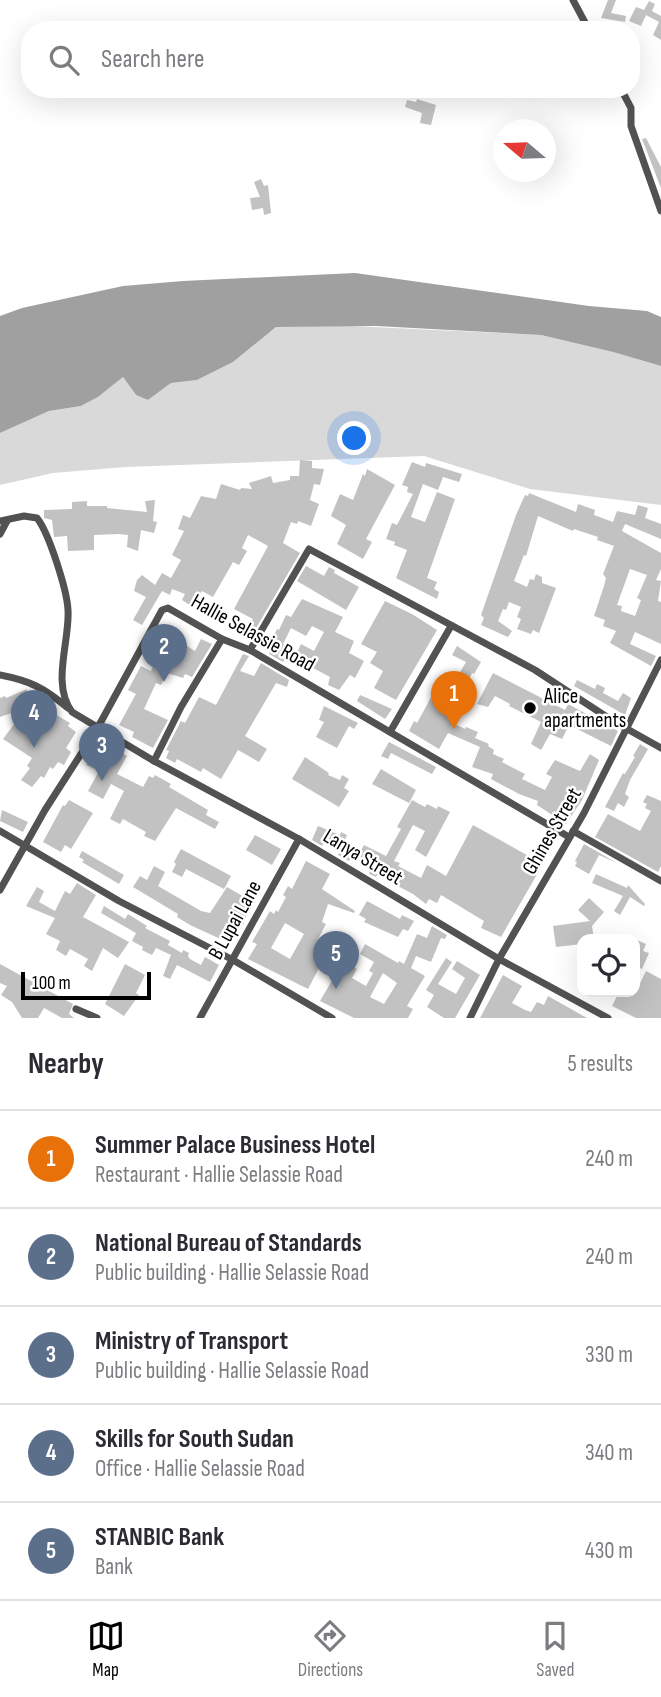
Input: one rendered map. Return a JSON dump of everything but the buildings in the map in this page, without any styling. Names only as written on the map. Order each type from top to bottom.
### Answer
[{"type":"street","points":[[573,0],[584,21]]},
{"type":"street","points":[[626,98],[631,108],[631,126],[661,211]]},
{"type":"street","points":[[0,534],[3,521],[24,516],[37,518],[57,565],[68,609],[63,679],[69,708]]},
{"type":"street","points":[[250,650],[309,549],[535,670],[661,748]]},
{"type":"street","name":"Hallie Selassie Road","points":[[0,890],[45,810],[97,729],[162,610],[168,608],[222,639],[250,650],[571,834],[661,880]]},
{"type":"street","points":[[390,732],[451,626]]},
{"type":"street","points":[[154,761],[181,707],[222,639]]},
{"type":"street","name":"Ghines Street","points":[[470,1018],[499,959],[628,730],[661,660]]},
{"type":"street","name":"Lanya Street","points":[[0,675],[42,687],[97,729],[299,839],[499,959],[608,1018]]},
{"type":"street","points":[[0,831],[119,901],[233,960],[331,1018]]},
{"type":"street","name":"B Lupai Lane","points":[[200,1018],[299,839]]},
{"type":"street","points":[[76,1009],[97,1018]]},
{"type":"shaded area","points":[[355,273],[589,306],[647,311],[661,317],[661,366],[541,335],[376,326],[276,327],[233,362],[197,380],[171,383],[148,400],[136,395],[123,377],[98,397],[81,406],[49,411],[0,433],[0,316],[22,308],[123,286]]},
{"type":"shaded area","points":[[330,325],[541,335],[661,366],[661,505],[530,489],[424,456],[126,467],[53,473],[0,485],[0,433],[49,411],[81,406],[98,397],[123,377],[136,395],[148,400],[171,383],[197,380],[233,362],[276,327]]},
{"type":"place","name":"National Bureau of Standards","points":[[164,682]]},
{"type":"place","name":"Alice apartments","points":[[530,708]]},
{"type":"place","name":"Summer Palace Business Hotel","points":[[454,729]]},
{"type":"place","name":"Skills for South Sudan","points":[[34,748]]},
{"type":"place","name":"Ministry of Transport","points":[[102,781]]},
{"type":"place","name":"STANBIC Bank","points":[[336,989]]}]
